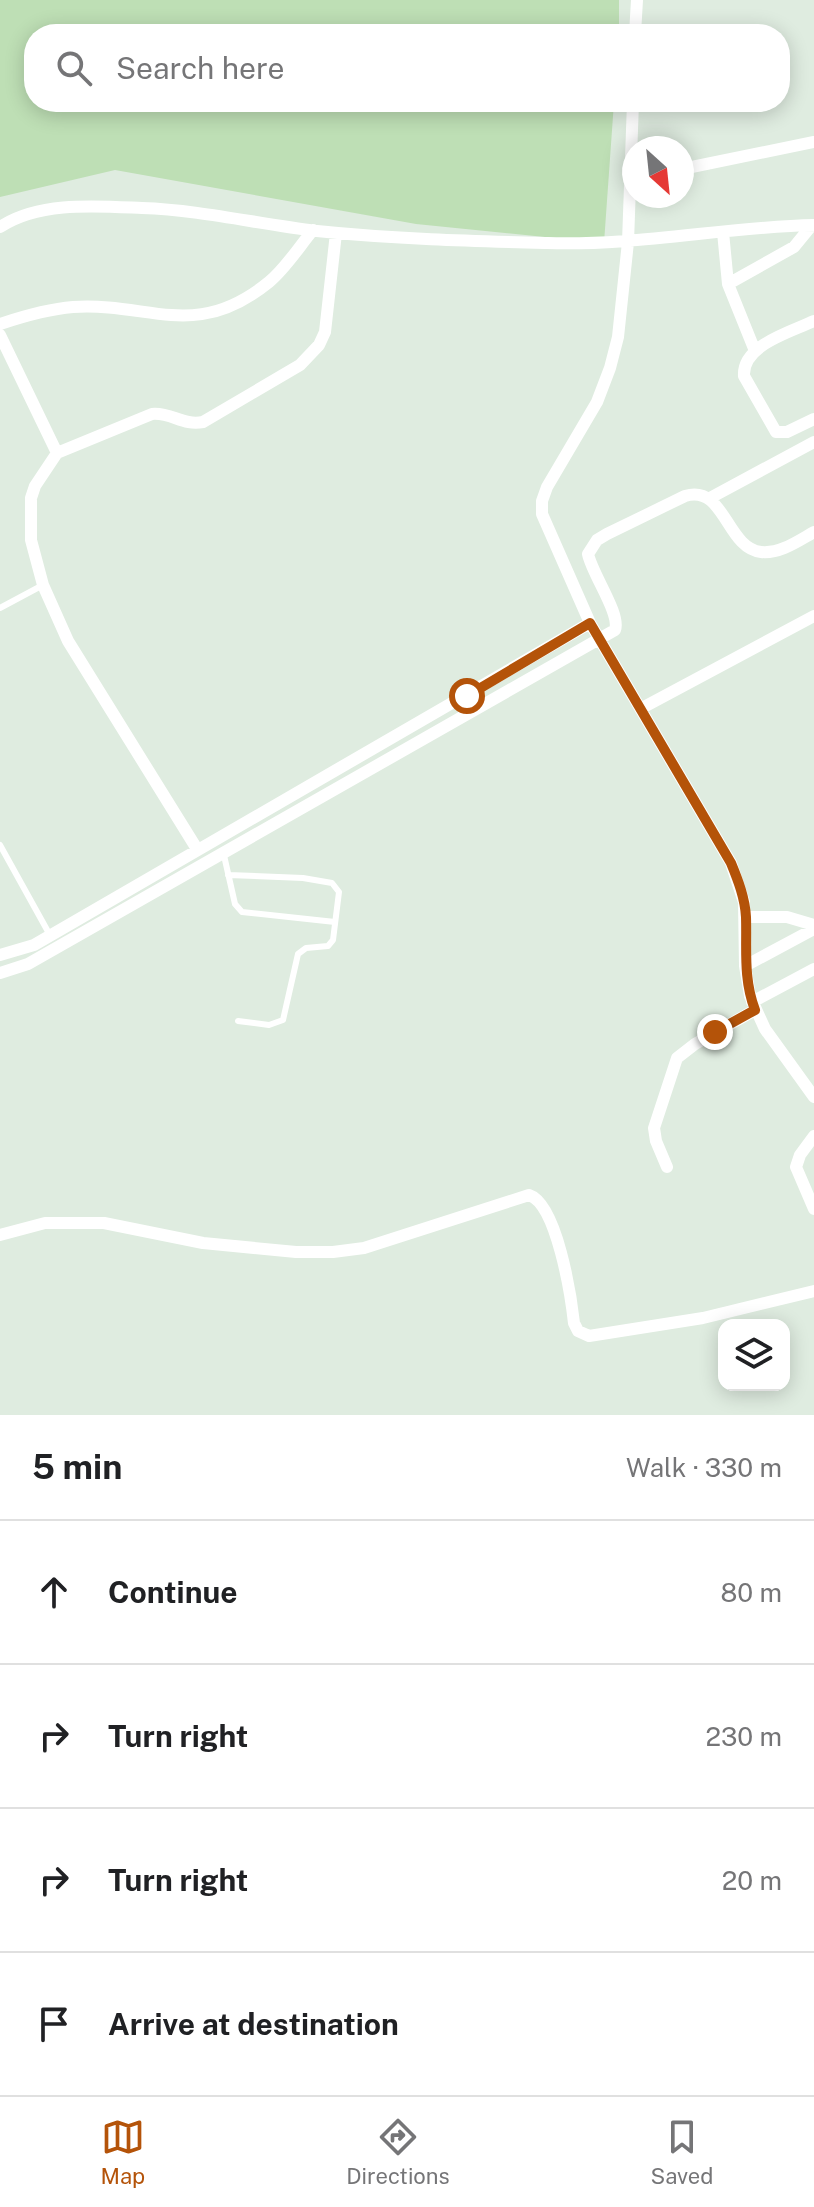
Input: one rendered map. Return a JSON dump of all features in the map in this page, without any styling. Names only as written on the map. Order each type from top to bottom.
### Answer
[{"type":"street","points":[[636,24],[637,0]]},
{"type":"street","points":[[633,112],[633,136]]},
{"type":"street","points":[[694,167],[814,142]]},
{"type":"street","points":[[0,227],[24,214],[41,211],[115,207],[173,209],[336,233],[550,243],[628,242],[813,225]]},
{"type":"street","points":[[630,208],[618,337],[610,368],[597,402],[547,487],[541,506],[559,557],[590,623],[731,863],[740,884],[746,917],[745,966],[753,1006],[765,1029],[814,1097]]},
{"type":"street","points":[[728,284],[794,247],[813,225]]},
{"type":"street","points":[[0,324],[40,312],[74,307],[152,315],[209,314],[231,306],[272,280],[313,230]]},
{"type":"street","points":[[723,232],[728,284],[755,351]]},
{"type":"street","points":[[197,849],[68,641],[43,585],[31,540],[31,498],[35,486],[57,453],[152,414],[167,414],[188,424],[203,422],[300,365],[319,345],[325,332],[336,233]]},
{"type":"street","points":[[814,321],[755,351],[746,363],[744,376],[776,432],[787,432],[814,419]]},
{"type":"street","points":[[0,335],[57,453]]},
{"type":"street","points":[[710,498],[814,442]]},
{"type":"street","points":[[0,955],[53,941],[192,870],[615,630],[618,624],[590,565],[588,554],[607,534],[685,496],[698,494],[710,498],[745,545],[758,552],[791,545],[814,532]]},
{"type":"street","points":[[642,708],[814,616]]},
{"type":"street","points":[[0,973],[16,970],[53,941],[183,857],[590,623]]},
{"type":"street","points":[[183,857],[192,870]]},
{"type":"street","points":[[746,917],[787,917],[812,929]]},
{"type":"street","points":[[812,929],[814,945]]},
{"type":"street","points":[[745,966],[812,929]]},
{"type":"street","points":[[667,1167],[654,1128],[677,1058],[814,969]]},
{"type":"street","points":[[814,1136],[800,1155],[796,1167],[814,1209]]},
{"type":"street","points":[[0,1235],[45,1223],[104,1223],[203,1243],[296,1252],[333,1252],[364,1248],[529,1195],[541,1204],[564,1259],[574,1323],[578,1331],[589,1336],[703,1318],[814,1291]]},
{"type":"lane","points":[[0,608],[43,585]]},
{"type":"lane","points":[[0,845],[53,941]]},
{"type":"lane","points":[[223,851],[235,904],[242,912],[335,922]]},
{"type":"lane","points":[[228,875],[303,878],[332,883],[339,892],[333,940],[328,946],[306,948],[298,954],[283,1020],[269,1025],[238,1021]]},
{"type":"green space","points":[[0,0],[619,0],[619,24],[24,24],[24,112],[613,112],[604,243],[416,224],[115,170],[0,197]]},
{"type":"route","points":[[467,696],[590,623],[642,708],[740,884],[746,917],[747,985],[755,1010],[715,1032]]}]
